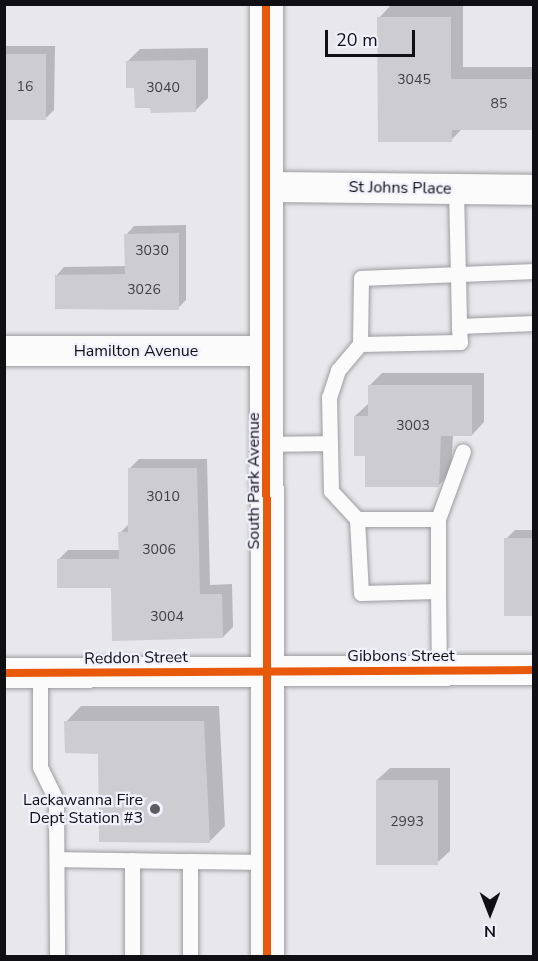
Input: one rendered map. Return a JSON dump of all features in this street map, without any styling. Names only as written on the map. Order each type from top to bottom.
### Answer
[{"type":"main road","name":"South Park Avenue","points":[[266,4],[267,957]]},
{"type":"street","name":"St Johns Place","points":[[267,187],[534,190]]},
{"type":"street","name":"Hamilton Avenue","points":[[4,351],[267,351]]},
{"type":"street","name":"Gibbons Street","points":[[268,670],[534,670]]},
{"type":"street","name":"Reddon Street","points":[[4,673],[268,670]]},
{"type":"lane","points":[[360,344],[460,342],[456,189]]},
{"type":"lane","points":[[438,591],[361,593],[357,519],[331,491],[329,397],[339,370],[360,344],[361,278],[534,271]]},
{"type":"lane","points":[[459,326],[534,323]]},
{"type":"lane","points":[[268,444],[330,443]]},
{"type":"lane","points":[[440,670],[438,519],[463,451]]},
{"type":"lane","points":[[357,519],[438,519]]},
{"type":"lane","points":[[40,673],[40,766],[56,800],[57,957]]},
{"type":"lane","points":[[57,859],[268,862]]},
{"type":"lane","points":[[132,860],[132,957]]},
{"type":"lane","points":[[190,861],[190,957]]},
{"type":"building","points":[[377,17],[451,17],[451,79],[534,79],[534,130],[452,130],[452,142],[378,142]]},
{"type":"building","points":[[4,54],[46,54],[46,120],[4,120]]},
{"type":"building","points":[[196,60],[196,112],[151,113],[150,108],[135,108],[134,88],[126,88],[126,61]]},
{"type":"building","points":[[179,233],[179,310],[55,309],[55,275],[125,274],[124,234]]},
{"type":"building","points":[[368,385],[472,385],[472,436],[441,436],[439,487],[365,487],[365,456],[354,456],[354,416],[368,416]]},
{"type":"building","points":[[128,468],[197,468],[200,594],[222,594],[223,638],[112,641],[111,588],[57,588],[57,559],[119,559],[118,532],[128,532]]},
{"type":"building","points":[[504,538],[534,538],[534,616],[504,616]]},
{"type":"building","name":"Lackawanna Fire Dept Station #3","points":[[64,721],[204,721],[210,843],[99,842],[98,754],[65,753]]},
{"type":"building","points":[[376,780],[438,780],[438,865],[376,865]]},
{"type":"cycle path","points":[[266,4],[267,956]]},
{"type":"cycle path","points":[[4,673],[534,670]]},
{"type":"place","name":"Lackawanna Fire Dept Station #3","points":[[155,809]]}]
